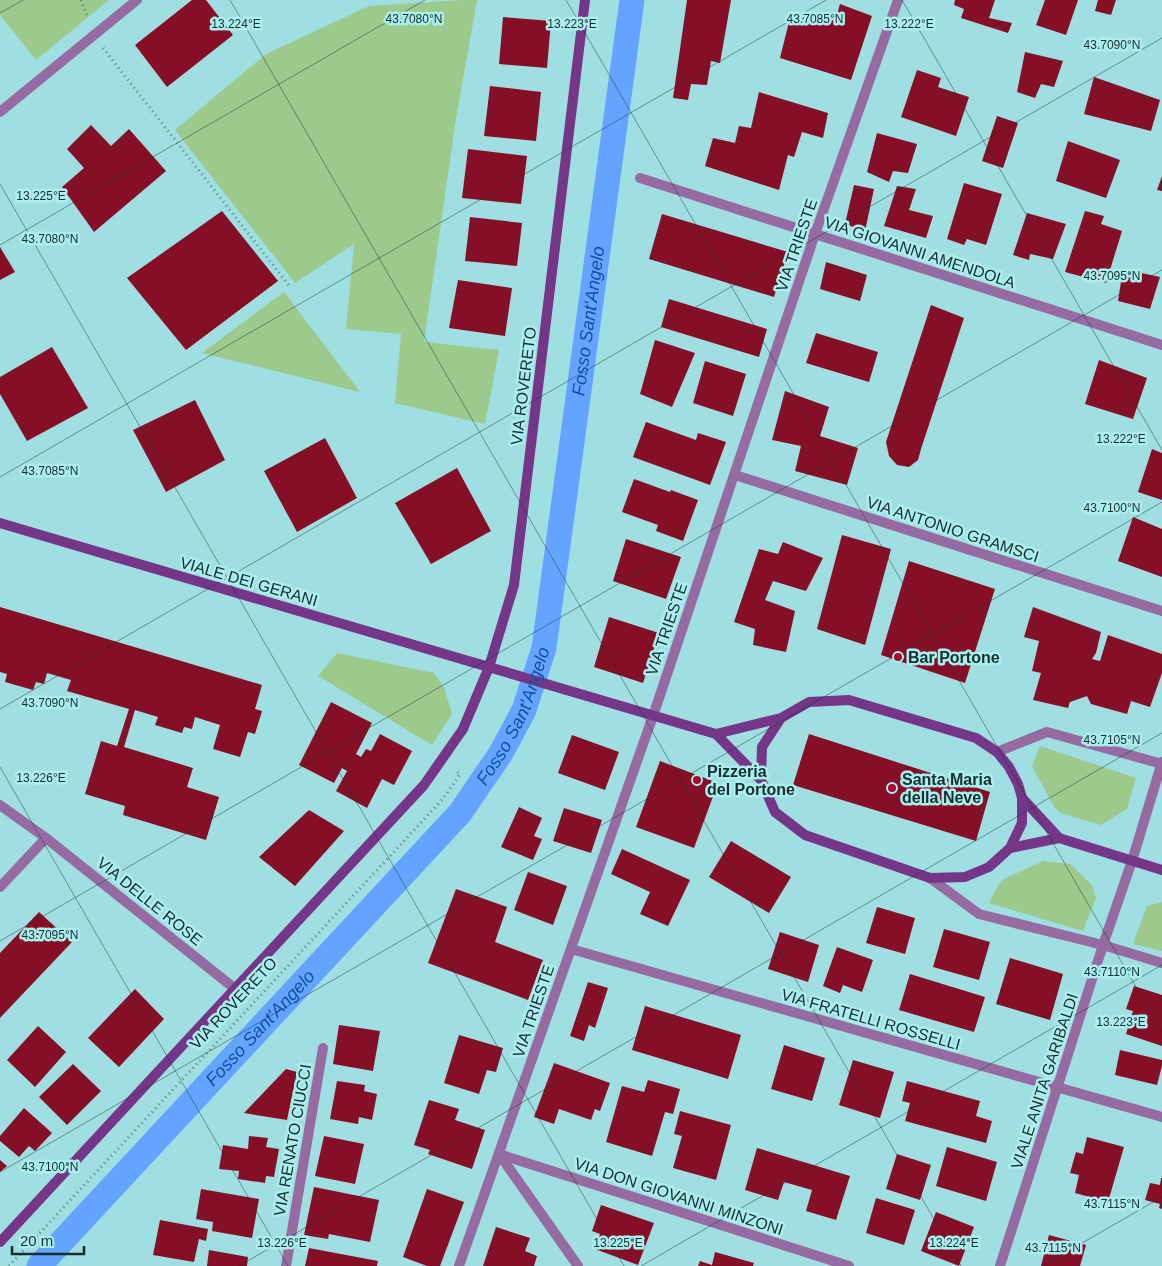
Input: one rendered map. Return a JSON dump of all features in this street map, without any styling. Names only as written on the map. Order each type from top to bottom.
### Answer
[{"type":"street","points":[[0,112],[137,0]]},
{"type":"street","name":"VIA ROVERETO","points":[[0,1242],[424,785],[463,729],[489,667],[514,585],[585,0]]},
{"type":"street","name":"VIA TRIESTE","points":[[459,1266],[653,716],[815,234],[898,0]]},
{"type":"street","name":"VIA GIOVANNI AMENDOLA","points":[[640,178],[1162,345]]},
{"type":"street","name":"VIA ANTONIO GRAMSCI","points":[[735,475],[1162,611]]},
{"type":"street","name":"VIALE DEI GERANI","points":[[0,523],[716,734]]},
{"type":"street","points":[[716,734],[781,718],[809,702],[849,700],[976,738],[997,752],[1009,767],[1018,784],[1022,798],[1022,823],[1010,848],[990,867],[965,877],[930,878]]},
{"type":"street","points":[[761,780],[762,747],[781,718]]},
{"type":"street","points":[[997,752],[1046,732],[1162,764]]},
{"type":"street","points":[[716,734],[761,780],[775,812],[805,835],[930,878],[979,914],[1103,945],[1162,964]]},
{"type":"street","name":"VIALE ANITA GARIBALDI","points":[[1000,1266],[1162,764]]},
{"type":"street","points":[[1022,798],[1059,838]]},
{"type":"street","name":"VIA DELLE ROSE","points":[[0,805],[46,838],[234,988]]},
{"type":"street","points":[[0,887],[46,838]]},
{"type":"street","points":[[1010,848],[1059,838],[1162,870]]},
{"type":"street","name":"VIA FRATELLI ROSSELLI","points":[[571,949],[1162,1118]]},
{"type":"street","name":"VIA RENATO CIUCCI","points":[[286,1266],[322,1048]]},
{"type":"street","points":[[499,1154],[578,1266]]},
{"type":"street","name":"VIA DON GIOVANNI MINZONI","points":[[499,1154],[849,1266]]},
{"type":"path","points":[[94,36],[290,288]]},
{"type":"path","name":"VIA ROVERETO","points":[[9,1266],[443,800],[460,774],[441,761]]},
{"type":"green space","points":[[0,0],[109,0],[36,60],[0,15]]},
{"type":"green space","points":[[477,0],[456,119],[424,342],[499,350],[485,424],[395,403],[401,334],[346,329],[354,244],[295,283],[175,130],[266,54],[369,6]]},
{"type":"green space","points":[[284,292],[360,392],[202,353]]},
{"type":"green space","points":[[337,653],[434,673],[444,687],[452,714],[432,745],[318,676]]},
{"type":"green space","points":[[1040,746],[1136,778],[1127,809],[1101,825],[1061,813],[1054,807],[1032,766]]},
{"type":"green space","points":[[1043,861],[1070,864],[1092,885],[1096,898],[1083,931],[989,903],[1002,880]]},
{"type":"green space","points":[[1162,902],[1162,951],[1133,944],[1147,906]]},
{"type":"building","points":[[192,0],[206,0],[233,35],[167,87],[135,45]]},
{"type":"building","points":[[687,0],[731,0],[720,63],[711,61],[707,85],[691,84],[688,100],[673,98]]},
{"type":"building","points":[[955,0],[995,0],[989,18],[1012,23],[1008,33],[961,18],[964,9],[954,5]]},
{"type":"building","points":[[1045,0],[1078,0],[1066,35],[1036,25]]},
{"type":"building","points":[[1098,0],[1116,0],[1111,15],[1095,11]]},
{"type":"building","points":[[840,4],[872,16],[851,80],[780,58],[790,18],[802,20],[805,12],[836,18]]},
{"type":"building","points":[[503,17],[551,21],[547,68],[499,64]]},
{"type":"building","points":[[1025,52],[1063,61],[1054,87],[1041,84],[1035,98],[1017,92]]},
{"type":"building","points":[[917,70],[941,78],[938,87],[969,97],[956,136],[901,117]]},
{"type":"building","points":[[1094,77],[1160,100],[1151,131],[1084,114]]},
{"type":"building","points":[[490,86],[541,92],[536,141],[484,136]]},
{"type":"building","points":[[759,92],[828,113],[823,138],[802,132],[794,157],[788,155],[779,190],[705,166],[713,138],[735,143],[739,126],[751,128]]},
{"type":"building","points":[[997,116],[1018,123],[1003,168],[982,161]]},
{"type":"building","points":[[91,125],[111,146],[129,129],[166,171],[94,232],[62,187],[84,168],[67,149]]},
{"type":"building","points":[[877,133],[917,144],[908,173],[893,171],[889,182],[867,172]]},
{"type":"building","points":[[1068,141],[1120,160],[1106,198],[1056,181]]},
{"type":"building","points":[[468,149],[527,156],[521,204],[462,198]]},
{"type":"building","points":[[1162,176],[1162,191],[1157,190]]},
{"type":"building","points":[[964,183],[1002,194],[986,245],[967,239],[964,245],[947,239]]},
{"type":"building","points":[[854,185],[874,189],[865,231],[845,224]]},
{"type":"building","points":[[897,186],[916,189],[909,210],[933,216],[926,238],[884,226]]},
{"type":"building","points":[[222,211],[278,281],[186,350],[127,278]]},
{"type":"building","points":[[1085,211],[1104,216],[1101,224],[1122,231],[1106,283],[1065,272]]},
{"type":"building","points":[[1027,213],[1066,224],[1053,259],[1030,254],[1029,260],[1013,255]]},
{"type":"building","points":[[662,214],[788,252],[774,297],[649,259]]},
{"type":"building","points":[[470,217],[522,223],[517,266],[465,261]]},
{"type":"building","points":[[0,247],[15,272],[0,280]]},
{"type":"building","points":[[826,262],[867,275],[860,301],[820,289]]},
{"type":"building","points":[[1123,269],[1160,277],[1150,309],[1118,301]]},
{"type":"building","points":[[458,280],[512,288],[505,336],[449,328]]},
{"type":"building","points":[[669,299],[767,329],[759,357],[661,327]]},
{"type":"building","points":[[931,305],[964,318],[918,460],[909,467],[897,465],[889,456],[886,442]]},
{"type":"building","points":[[816,333],[878,352],[869,382],[806,363]]},
{"type":"building","points":[[655,340],[695,353],[672,407],[640,394]]},
{"type":"building","points":[[52,347],[88,408],[27,441],[0,394],[0,377]]},
{"type":"building","points":[[1099,360],[1147,378],[1133,419],[1085,404]]},
{"type":"building","points":[[705,361],[746,374],[733,416],[693,403]]},
{"type":"building","points":[[785,391],[829,407],[820,436],[858,448],[847,485],[795,471],[801,446],[772,440]]},
{"type":"building","points":[[195,400],[225,460],[166,492],[133,430]]},
{"type":"building","points":[[646,422],[696,440],[698,433],[726,442],[710,485],[633,457]]},
{"type":"building","points":[[325,438],[357,498],[297,532],[264,471]]},
{"type":"building","points":[[1152,449],[1162,453],[1162,500],[1138,492]]},
{"type":"building","points":[[457,468],[491,531],[431,564],[395,503]]},
{"type":"building","points":[[634,479],[698,500],[683,541],[656,531],[658,525],[622,512]]},
{"type":"building","points":[[1133,517],[1162,529],[1162,577],[1118,561]]},
{"type":"building","points":[[842,535],[891,549],[865,645],[817,629]]},
{"type":"building","points":[[626,539],[681,557],[666,599],[613,581]]},
{"type":"building","points":[[783,542],[823,558],[806,591],[773,581],[765,600],[795,611],[786,652],[753,645],[755,629],[734,622],[759,549],[778,554]]},
{"type":"building","points":[[909,561],[995,589],[965,683],[881,655]]},
{"type":"building","points":[[0,607],[262,685],[255,709],[262,711],[255,734],[248,732],[240,757],[213,749],[220,725],[195,717],[192,729],[184,727],[182,733],[155,725],[158,717],[135,710],[124,747],[193,768],[187,787],[219,797],[206,840],[123,815],[125,806],[85,794],[101,741],[117,746],[129,709],[67,691],[71,680],[47,673],[44,684],[36,682],[33,690],[5,682],[7,674],[0,672]]},
{"type":"building","points":[[1033,607],[1101,632],[1096,653],[1092,659],[1100,661],[1108,635],[1162,654],[1162,673],[1150,707],[1131,701],[1127,714],[1091,704],[1087,696],[1070,702],[1068,708],[1033,700],[1041,673],[1032,671],[1039,641],[1024,637]]},
{"type":"building","points":[[609,617],[659,633],[643,683],[594,667]]},
{"type":"building","points":[[331,702],[372,723],[356,754],[361,757],[366,749],[371,751],[380,734],[412,751],[394,785],[382,779],[367,808],[336,791],[347,771],[342,768],[334,783],[299,765]]},
{"type":"building","name":"Santa Maria della Neve","points":[[809,734],[990,792],[976,841],[793,785]]},
{"type":"building","points":[[572,735],[619,752],[605,790],[558,773]]},
{"type":"building","points":[[660,761],[718,783],[694,848],[636,827]]},
{"type":"building","points":[[519,807],[542,818],[534,836],[542,839],[533,860],[501,847]]},
{"type":"building","points":[[564,808],[602,820],[591,853],[553,841]]},
{"type":"building","points":[[309,810],[344,831],[295,886],[259,857]]},
{"type":"building","points":[[731,841],[791,877],[769,913],[709,877]]},
{"type":"building","points":[[622,849],[690,880],[668,926],[640,914],[650,892],[611,874]]},
{"type":"building","points":[[528,872],[567,886],[553,925],[514,910]]},
{"type":"building","points":[[456,889],[507,907],[495,942],[543,960],[528,1000],[428,963]]},
{"type":"building","points":[[877,907],[915,918],[905,954],[866,943]]},
{"type":"building","points":[[39,912],[72,942],[0,1018],[0,953]]},
{"type":"building","points":[[944,929],[990,942],[979,980],[933,967]]},
{"type":"building","points":[[780,932],[819,945],[808,982],[768,969]]},
{"type":"building","points":[[837,947],[873,960],[862,992],[843,985],[840,993],[823,986]]},
{"type":"building","points":[[1010,958],[1063,974],[1050,1020],[996,1004]]},
{"type":"building","points":[[910,974],[985,997],[974,1032],[899,1010]]},
{"type":"building","points":[[588,982],[608,988],[595,1028],[589,1025],[584,1041],[570,1036]]},
{"type":"building","points":[[1134,986],[1162,995],[1162,1046],[1126,1034],[1133,1011],[1126,1009]]},
{"type":"building","points":[[135,989],[164,1019],[119,1067],[88,1038]]},
{"type":"building","points":[[645,1006],[741,1035],[728,1079],[632,1050]]},
{"type":"building","points":[[339,1025],[380,1031],[373,1071],[333,1064]]},
{"type":"building","points":[[38,1026],[66,1052],[35,1087],[7,1060]]},
{"type":"building","points":[[459,1035],[503,1048],[496,1072],[487,1070],[479,1094],[444,1083]]},
{"type":"building","points":[[784,1045],[825,1058],[812,1101],[771,1089]]},
{"type":"building","points":[[1120,1050],[1162,1060],[1157,1085],[1115,1075]]},
{"type":"building","points":[[853,1060],[894,1072],[880,1118],[839,1105]]},
{"type":"building","points":[[554,1063],[610,1083],[600,1111],[595,1109],[591,1120],[559,1109],[554,1124],[534,1117]]},
{"type":"building","points":[[73,1064],[101,1091],[67,1125],[39,1097]]},
{"type":"building","points":[[286,1069],[297,1072],[287,1120],[244,1113]]},
{"type":"building","points":[[648,1080],[680,1089],[673,1114],[665,1112],[652,1156],[606,1142],[622,1086],[644,1092]]},
{"type":"building","points":[[337,1081],[365,1085],[364,1091],[377,1094],[372,1120],[359,1117],[358,1124],[330,1119]]},
{"type":"building","points":[[907,1081],[980,1101],[976,1116],[992,1121],[986,1143],[905,1121],[910,1103],[902,1101]]},
{"type":"building","points":[[429,1100],[459,1109],[455,1120],[485,1130],[472,1169],[428,1154],[430,1150],[414,1145]]},
{"type":"building","points":[[24,1108],[52,1133],[35,1151],[29,1146],[19,1157],[0,1141],[0,1136]]},
{"type":"building","points":[[680,1111],[731,1125],[716,1180],[673,1168],[682,1136],[674,1134]]},
{"type":"building","points":[[249,1136],[268,1138],[266,1147],[279,1149],[274,1177],[266,1176],[265,1183],[238,1179],[239,1171],[219,1169],[223,1145],[248,1149]]},
{"type":"building","points":[[324,1136],[364,1144],[355,1184],[315,1176]]},
{"type":"building","points":[[1087,1137],[1124,1147],[1108,1202],[1075,1193],[1079,1175],[1070,1173],[1076,1152],[1083,1154]]},
{"type":"building","points":[[947,1147],[997,1162],[986,1201],[936,1186]]},
{"type":"building","points":[[757,1148],[850,1176],[836,1220],[806,1211],[812,1190],[784,1182],[778,1200],[745,1190]]},
{"type":"building","points":[[897,1154],[931,1165],[920,1200],[886,1189]]},
{"type":"building","points":[[0,1160],[7,1166],[0,1172]]},
{"type":"building","points":[[1161,1178],[1162,1209],[1159,1208],[1160,1204],[1145,1200],[1150,1183],[1160,1185]]},
{"type":"building","points":[[314,1187],[379,1200],[370,1242],[329,1234],[328,1239],[304,1235]]},
{"type":"building","points":[[201,1189],[259,1199],[252,1238],[212,1231],[213,1222],[196,1219]]},
{"type":"building","points":[[427,1189],[464,1202],[440,1266],[427,1266],[403,1257]]},
{"type":"building","points":[[876,1198],[915,1210],[904,1245],[866,1233]]},
{"type":"building","points":[[601,1205],[654,1223],[638,1265],[595,1249],[600,1234],[592,1231]]},
{"type":"building","points":[[936,1212],[974,1227],[959,1266],[921,1251]]},
{"type":"building","points":[[160,1220],[208,1229],[206,1241],[199,1239],[194,1262],[153,1255]]},
{"type":"building","points":[[496,1227],[530,1238],[525,1251],[537,1256],[534,1266],[483,1266]]},
{"type":"building","points":[[1049,1235],[1086,1245],[1080,1266],[1041,1266]]},
{"type":"building","points":[[309,1248],[378,1261],[377,1266],[305,1266]]},
{"type":"building","points":[[209,1250],[248,1257],[247,1266],[207,1266]]},
{"type":"building","points":[[715,1252],[754,1263],[753,1266],[698,1266],[700,1261],[712,1265]]},
{"type":"waterway","name":"Fosso Sant'Angelo","points":[[39,1266],[460,813],[501,753],[524,710],[544,648],[632,0]]},
{"type":"place","name":"Bar Portone","points":[[898,657]]},
{"type":"place","name":"Pizzeria del Portone","points":[[697,780]]},
{"type":"place","name":"Santa Maria della Neve","points":[[892,788]]}]
